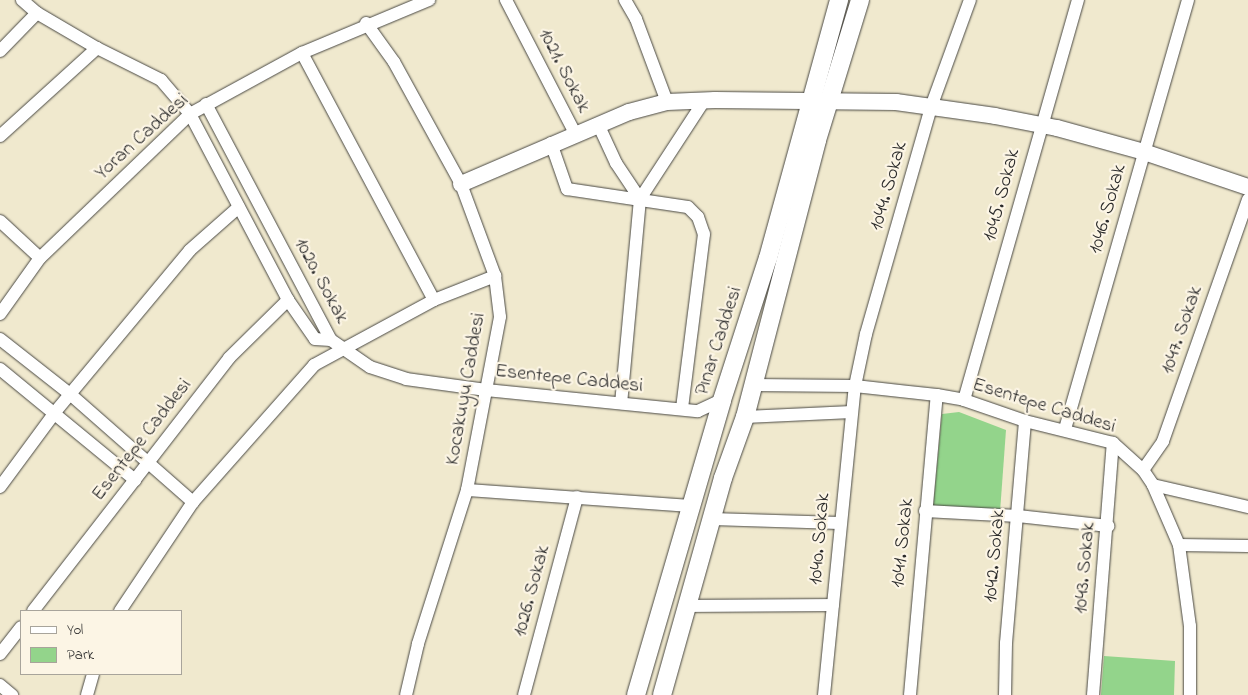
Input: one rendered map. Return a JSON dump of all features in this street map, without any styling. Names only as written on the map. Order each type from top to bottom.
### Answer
[{"type":"main road","name":"Pınar Caddesi","points":[[636,695],[722,400],[768,258],[839,0]]},
{"type":"main road","name":"Pınar Caddesi","points":[[662,695],[712,519],[745,417],[817,140],[832,100],[860,0]]},
{"type":"main road","points":[[745,417],[722,400],[753,385]]},
{"type":"street","name":"1020. Sokak","points":[[22,0],[37,13],[97,48],[161,80],[190,114],[288,300],[315,339],[331,340]]},
{"type":"street","name":"Yoran Caddesi","points":[[0,314],[40,258],[190,114],[302,53],[366,23],[428,0]]},
{"type":"street","name":"1021. Sokak","points":[[506,0],[575,134]]},
{"type":"street","points":[[625,0],[636,19],[667,102]]},
{"type":"street","name":"1044. Sokak","points":[[855,386],[866,334],[931,107],[970,0]]},
{"type":"street","name":"1045. Sokak","points":[[964,400],[1040,125],[1078,0]]},
{"type":"street","name":"1046. Sokak","points":[[1065,429],[1188,0]]},
{"type":"street","points":[[0,51],[37,13]]},
{"type":"street","name":"Kocakuyu Caddesi","points":[[366,23],[394,62],[461,184],[495,276],[500,317],[467,490],[418,644],[406,695]]},
{"type":"street","points":[[0,136],[97,48]]},
{"type":"street","points":[[302,53],[434,300]]},
{"type":"street","points":[[621,403],[640,199],[704,100]]},
{"type":"street","points":[[461,184],[598,124],[667,102],[704,100],[832,100],[896,102],[1040,125],[1144,152],[1248,186]]},
{"type":"street","name":"1020. Sokak","points":[[206,104],[331,340]]},
{"type":"street","points":[[598,124],[616,163],[640,199]]},
{"type":"street","points":[[551,143],[567,189],[688,207],[698,216],[704,234],[682,409]]},
{"type":"street","name":"1047. Sokak","points":[[1143,470],[1163,441],[1248,199]]},
{"type":"street","points":[[0,487],[56,411],[190,250],[239,207]]},
{"type":"street","points":[[0,221],[40,258]]},
{"type":"street","points":[[121,610],[193,502],[314,365],[346,350],[434,300],[495,276]]},
{"type":"street","name":"Esentepe Caddesi","points":[[34,610],[229,358],[288,300]]},
{"type":"street","points":[[0,339],[70,394],[193,502]]},
{"type":"street","name":"Esentepe Caddesi","points":[[331,340],[370,367],[406,379],[486,390],[698,411],[722,400]]},
{"type":"street","points":[[0,368],[56,411],[135,480]]},
{"type":"street","name":"Esentepe Caddesi","points":[[753,385],[855,386],[937,395],[964,400],[1025,421],[1065,429],[1113,443],[1143,470],[1153,484],[1179,545],[1190,626],[1190,695]]},
{"type":"street","name":"1040. Sokak","points":[[824,695],[839,523],[855,386]]},
{"type":"street","name":"1041. Sokak","points":[[910,695],[925,511],[937,395]]},
{"type":"street","points":[[745,417],[852,412]]},
{"type":"street","name":"1042. Sokak","points":[[1005,695],[1006,643],[1025,421]]},
{"type":"street","name":"1043. Sokak","points":[[1093,695],[1108,526],[1113,443]]},
{"type":"street","points":[[1153,484],[1248,507]]},
{"type":"street","points":[[467,490],[691,506]]},
{"type":"street","name":"1026. Sokak","points":[[524,695],[577,497]]},
{"type":"street","points":[[925,511],[1018,516],[1108,526]]},
{"type":"street","points":[[712,519],[839,523]]},
{"type":"street","points":[[1179,545],[1248,546]]},
{"type":"street","points":[[687,606],[833,605]]},
{"type":"street","points":[[0,654],[20,628]]},
{"type":"street","points":[[87,695],[93,675]]},
{"type":"street","points":[[0,685],[12,695]]},
{"type":"green space","points":[[959,412],[1006,430],[1000,512],[933,507],[942,414]]},
{"type":"green space","points":[[1104,656],[1175,661],[1174,695],[1101,695]]}]
